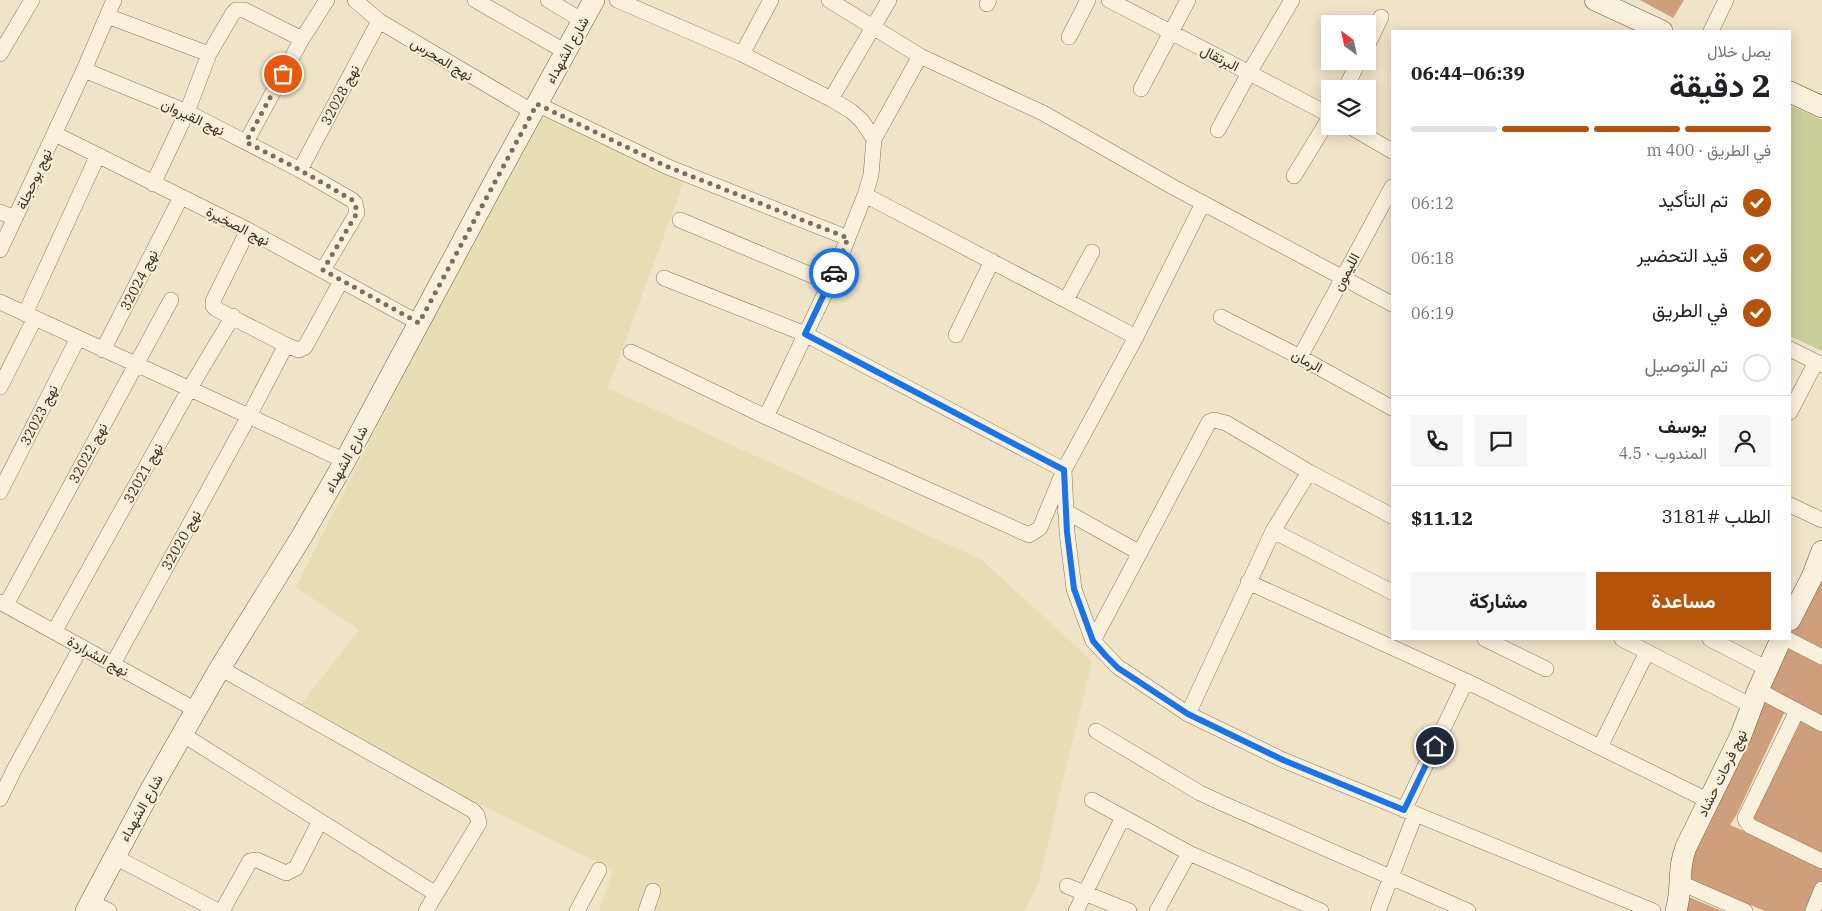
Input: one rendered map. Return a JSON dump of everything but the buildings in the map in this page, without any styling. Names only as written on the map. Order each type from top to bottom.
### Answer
[{"type":"street","points":[[1,51],[32,0]]},
{"type":"street","name":"نهج بوحجلة","points":[[0,250],[84,70],[114,0]]},
{"type":"street","points":[[246,142],[302,39],[327,0]]},
{"type":"street","name":"نهج المحرس","points":[[356,0],[380,20],[535,108],[668,167],[848,238]]},
{"type":"street","points":[[475,0],[566,52]]},
{"type":"street","points":[[548,0],[583,21]]},
{"type":"street","name":"شارع الشهداء","points":[[95,908],[114,857],[220,668],[302,536],[345,461],[594,0]]},
{"type":"street","points":[[617,0],[742,54],[831,99],[851,111],[862,121],[874,138]]},
{"type":"street","points":[[742,54],[771,0]]},
{"type":"street","points":[[829,0],[920,56],[1043,113],[1173,188],[1391,303]]},
{"type":"street","points":[[831,99],[889,0]]},
{"type":"street","points":[[1069,37],[1088,0]]},
{"type":"street","name":"البرتقال","points":[[1109,0],[1321,111]]},
{"type":"street","points":[[1141,89],[1188,0]]},
{"type":"street","points":[[1218,130],[1292,0]]},
{"type":"street","points":[[1595,0],[1660,30]]},
{"type":"street","points":[[1711,30],[1726,0]]},
{"type":"street","points":[[153,184],[187,112],[209,54],[236,10],[244,10],[302,39]]},
{"type":"street","points":[[107,16],[209,54]]},
{"type":"street","points":[[1376,27],[1381,17]]},
{"type":"street","name":"نهج 32028","points":[[300,170],[380,20]]},
{"type":"street","points":[[766,417],[830,283],[865,195],[874,154],[874,138],[920,56]]},
{"type":"street","name":"نهج القيروان","points":[[84,70],[187,112],[300,170],[352,200],[355,203],[357,213],[323,270]]},
{"type":"street","points":[[1791,92],[1822,107]]},
{"type":"street","points":[[1294,176],[1321,131]]},
{"type":"street","name":"نهج الصخيرة","points":[[54,134],[153,184],[178,204],[248,230],[419,323]]},
{"type":"street","points":[[1364,135],[1391,150]]},
{"type":"street","points":[[0,388],[97,156]]},
{"type":"street","name":"الليمون","points":[[1300,357],[1391,189]]},
{"type":"street","points":[[865,195],[1136,338]]},
{"type":"street","points":[[631,352],[766,417],[1029,535],[1040,528],[1064,470],[1136,338],[1203,203]]},
{"type":"street","name":"نهج 32024","points":[[103,350],[178,204]]},
{"type":"street","points":[[0,212],[15,218]]},
{"type":"street","points":[[680,220],[830,283]]},
{"type":"street","points":[[248,230],[213,301],[213,306],[216,309],[299,350],[305,347],[341,281]]},
{"type":"street","points":[[1066,300],[1092,252]]},
{"type":"street","points":[[956,336],[992,261]]},
{"type":"street","points":[[664,278],[805,334],[1064,470]]},
{"type":"street","name":"نهج 32022","points":[[3,603],[171,300]]},
{"type":"street","points":[[0,302],[345,461]]},
{"type":"street","name":"نهج 32021","points":[[54,632],[190,388],[233,316]]},
{"type":"street","name":"الرمان","points":[[1221,317],[1300,357],[1391,407]]},
{"type":"street","name":"نهج 32023","points":[[0,492],[78,338]]},
{"type":"street","name":"نهج 32020","points":[[113,664],[286,345]]},
{"type":"street","points":[[1791,349],[1819,363],[1791,410]]},
{"type":"street","points":[[1093,641],[1209,422],[1214,420],[1226,423],[1309,472],[1391,515]]},
{"type":"street","points":[[1064,470],[1065,511],[1074,589],[1093,641],[1118,668],[1188,714],[1283,760],[1653,911]]},
{"type":"street","points":[[1188,714],[1273,531],[1309,472]]},
{"type":"street","points":[[1791,505],[1822,520]]},
{"type":"street","points":[[1065,511],[1140,553]]},
{"type":"street","points":[[1273,531],[1391,591]]},
{"type":"street","points":[[1791,618],[1812,577],[1822,552]]},
{"type":"street","points":[[1248,582],[1466,681],[1709,801]]},
{"type":"street","name":"نهج الشراردة","points":[[3,603],[196,710]]},
{"type":"street","points":[[1487,640],[1546,669]]},
{"type":"street","points":[[1624,640],[1647,652],[1755,698],[1797,711],[1822,724]]},
{"type":"street","points":[[1712,640],[1768,669]]},
{"type":"street","name":"نهج فرحات حشاد","points":[[1676,911],[1681,883],[1679,870],[1681,860],[1741,735],[1781,640]]},
{"type":"street","points":[[1789,640],[1822,657]]},
{"type":"street","points":[[0,799],[18,761],[81,646]]},
{"type":"street","points":[[1600,747],[1647,652]]},
{"type":"street","points":[[220,668],[408,773],[472,810],[477,815],[479,823],[426,911]]},
{"type":"street","points":[[1378,911],[1391,878],[1409,812],[1466,681]]},
{"type":"street","points":[[1797,711],[1745,818],[1750,826],[1822,861]]},
{"type":"street","points":[[1096,731],[1200,793],[1468,911]]},
{"type":"street","points":[[182,734],[436,894]]},
{"type":"street","points":[[1092,800],[1189,853],[1321,911]]},
{"type":"street","points":[[1076,911],[1123,817]]},
{"type":"street","points":[[222,911],[250,861],[257,860],[286,873],[296,868],[320,821]]},
{"type":"street","points":[[1157,911],[1189,853]]},
{"type":"street","points":[[114,857],[218,911]]},
{"type":"street","points":[[577,911],[599,870]]},
{"type":"street","points":[[1681,883],[1746,911]]},
{"type":"street","points":[[1067,886],[1129,911]]},
{"type":"street","points":[[1813,911],[1822,889]]},
{"type":"street","points":[[646,911],[653,891]]},
{"type":"shaded area","points":[[536,112],[684,181],[608,388],[982,560],[1092,661],[1038,884],[1025,911],[599,911],[613,870],[294,713],[359,630],[296,587]]},
{"type":"green space","points":[[1791,105],[1822,120],[1822,351],[1791,336]]},
{"type":"way so far","points":[[283,74],[246,142],[300,170],[355,203],[357,213],[323,270],[419,323],[537,104],[668,167],[848,238],[834,273]]},
{"type":"route","points":[[834,273],[805,334],[1064,470],[1065,511],[1074,589],[1093,641],[1118,668],[1188,714],[1216,728],[1283,760],[1404,810],[1435,746]]}]
